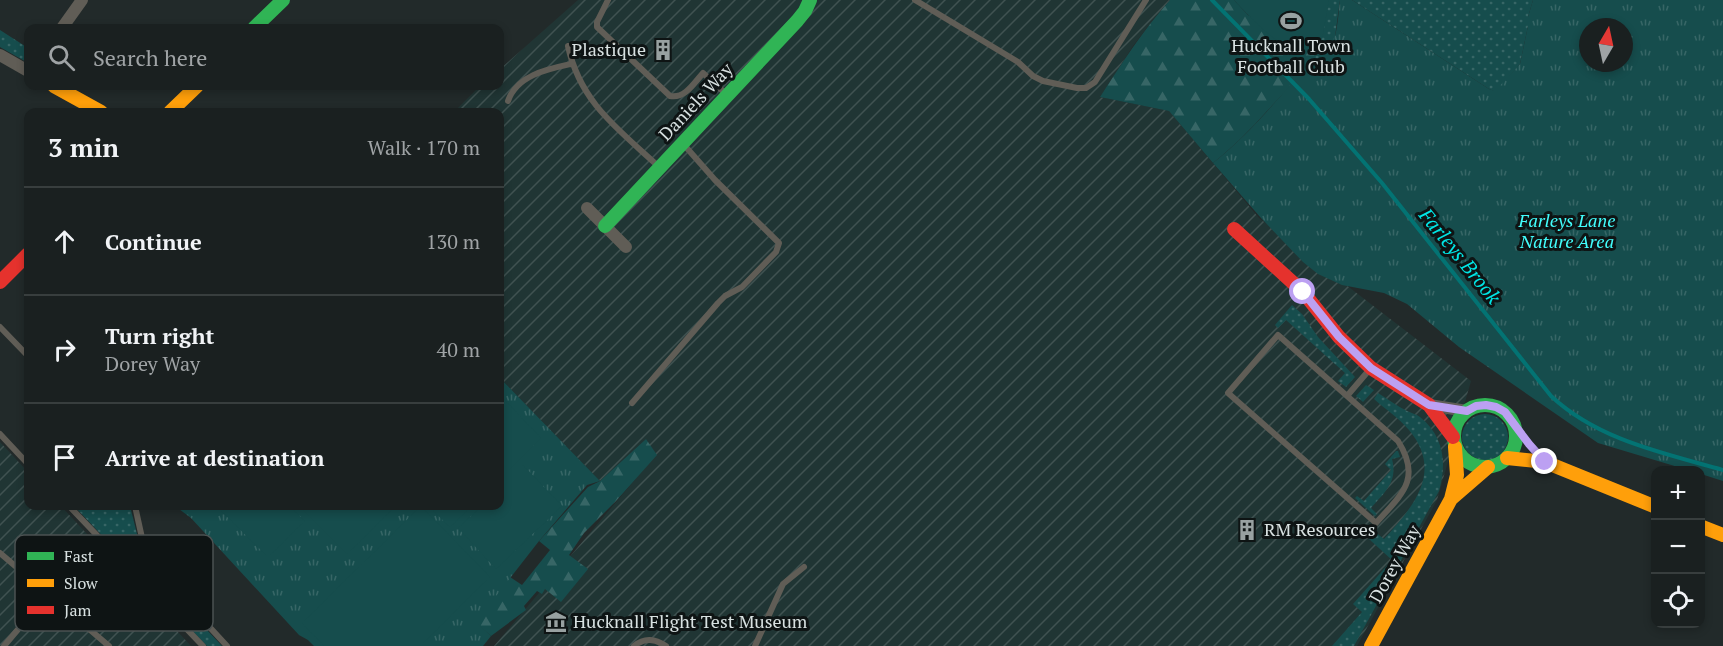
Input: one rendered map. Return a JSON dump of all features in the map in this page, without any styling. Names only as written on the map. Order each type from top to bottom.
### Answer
[{"type":"street","points":[[65,24],[82,0]]},
{"type":"street","points":[[258,24],[283,0]]},
{"type":"street","name":"Daniels Way","points":[[605,226],[797,21],[810,0]]},
{"type":"street","points":[[0,55],[24,69]]},
{"type":"street","points":[[61,90],[94,108]]},
{"type":"street","points":[[174,108],[193,90]]},
{"type":"street","points":[[587,208],[626,247]]},
{"type":"street","points":[[1234,229],[1303,292],[1339,337],[1371,368],[1429,405],[1440,418],[1460,456],[1468,463],[1478,467],[1488,467],[1507,458],[1516,440],[1511,420]]},
{"type":"street","points":[[0,282],[24,258]]},
{"type":"street","points":[[1429,405],[1467,411]]},
{"type":"street","points":[[1454,442],[1455,427],[1460,417],[1467,411],[1476,406],[1496,407],[1505,412],[1545,462]]},
{"type":"street","name":"Dorey Way","points":[[1371,646],[1451,499],[1457,475],[1454,442]]},
{"type":"street","points":[[1507,458],[1545,462],[1651,505]]},
{"type":"street","name":"Dorey Way","points":[[1451,499],[1488,467]]},
{"type":"street","points":[[1705,528],[1723,535]]},
{"type":"lane","points":[[608,0],[597,22],[597,27],[670,96],[683,95],[703,73],[728,95]]},
{"type":"lane","points":[[915,0],[1018,62],[1033,76],[1051,83],[1077,88],[1086,88],[1095,82],[1146,0]]},
{"type":"lane","points":[[568,46],[574,71],[598,110],[660,167]]},
{"type":"lane","points":[[508,101],[516,85],[525,79],[572,64]]},
{"type":"lane","points":[[632,402],[718,303],[742,287],[777,252],[779,247],[779,243],[682,143]]},
{"type":"lane","points":[[0,327],[24,352]]},
{"type":"lane","points":[[1278,335],[1347,396],[1398,441],[1409,463],[1408,479],[1401,494],[1376,523],[1228,393],[1278,335]]},
{"type":"lane","points":[[1347,396],[1371,368]]},
{"type":"lane","points":[[0,434],[24,460]]},
{"type":"lane","points":[[73,510],[97,535]]},
{"type":"lane","points":[[136,510],[141,535]]},
{"type":"lane","points":[[0,553],[15,566]]},
{"type":"lane","points":[[755,646],[783,584],[804,567]]},
{"type":"lane","points":[[4,646],[17,631]]},
{"type":"lane","points":[[91,631],[109,646]]},
{"type":"lane","points":[[189,631],[203,646]]},
{"type":"lane","points":[[213,631],[227,646]]},
{"type":"lane","points":[[634,646],[649,639],[666,646]]},
{"type":"shaded area","points":[[578,0],[1170,0],[1133,46],[1100,97],[1169,111],[1259,218],[1471,381],[1437,500],[1357,646],[494,646],[656,455],[646,439],[600,481],[504,382],[504,108],[458,108],[476,90],[504,90],[504,65]]},
{"type":"shaded area","points":[[0,442],[24,468],[24,510],[65,510],[88,535],[15,535],[15,631],[177,631],[191,646],[0,646]]},
{"type":"green space","points":[[1170,0],[1234,0],[1248,15],[1301,45],[1315,41],[1321,45],[1282,95],[1241,138],[1213,163],[1169,111],[1100,97],[1142,35]]},
{"type":"green space","name":"Hucknall Town Football Club","points":[[1234,0],[1340,0],[1334,44],[1330,53],[1320,68],[1310,61],[1320,45],[1315,41],[1301,45]]},
{"type":"green space","name":"Hucknall Town Football Club","points":[[1234,0],[1329,0],[1321,45],[1315,41],[1294,45],[1281,42],[1264,30]]},
{"type":"green space","name":"Farleys Lane Nature Area","points":[[1340,0],[1352,0],[1495,91],[1520,64],[1533,0],[1723,0],[1723,481],[1705,475],[1705,466],[1675,466],[1598,443],[1459,347],[1407,304],[1384,293],[1342,285],[1318,274],[1303,262],[1261,218],[1213,163],[1252,127],[1310,61],[1320,67],[1333,43]]},
{"type":"green space","points":[[1352,0],[1533,0],[1520,64],[1496,92]]},
{"type":"green space","points":[[0,30],[24,45],[24,61],[0,47]]},
{"type":"green space","points":[[1292,305],[1355,377],[1346,387],[1338,381],[1345,373],[1286,320],[1278,328],[1275,325]]},
{"type":"green space","points":[[504,382],[600,481],[587,485],[539,541],[476,622],[491,636],[483,646],[314,646],[299,635],[213,542],[213,535],[207,535],[180,510],[504,510]]},
{"type":"green space","points":[[1366,385],[1374,390],[1363,402],[1356,396]]},
{"type":"green space","points":[[1378,393],[1428,424],[1439,441],[1443,460],[1441,481],[1439,491],[1354,646],[1332,646],[1362,612],[1353,604],[1392,560],[1369,539],[1375,532],[1384,539],[1395,527],[1414,502],[1424,475],[1424,460],[1419,445],[1409,430],[1374,399]]},
{"type":"green space","points":[[504,399],[541,438],[504,475]]},
{"type":"green space","points":[[1485,414],[1494,415],[1502,420],[1507,428],[1507,446],[1502,454],[1494,459],[1485,460],[1476,459],[1468,454],[1463,446],[1462,437],[1463,428],[1468,420],[1476,415]]},
{"type":"green space","points":[[646,439],[657,455],[584,533],[569,555],[588,569],[561,602],[545,589],[542,594],[537,591],[524,606],[526,610],[491,636],[475,622],[510,577],[522,585],[550,550],[539,541],[588,487],[600,481]]},
{"type":"green space","points":[[1396,451],[1400,457],[1392,459],[1392,480],[1371,508],[1377,514],[1375,516],[1355,498],[1357,496],[1364,501],[1391,470],[1385,464]]},
{"type":"green space","points":[[523,465],[562,506],[496,569],[458,528],[478,510],[504,510],[504,484]]},
{"type":"green space","points":[[78,510],[131,510],[137,535],[102,535]]},
{"type":"green space","points":[[220,510],[293,510],[305,521],[268,557]]},
{"type":"green space","points":[[303,510],[392,510],[347,554]]},
{"type":"green space","points":[[417,510],[425,510],[490,577],[420,646],[324,646],[302,623]]},
{"type":"green space","points":[[432,510],[468,510],[450,527]]},
{"type":"green space","points":[[193,631],[208,631],[222,646],[207,646]]},
{"type":"waterway","name":"Farleys Brook","points":[[1212,0],[1309,99],[1382,183],[1551,396],[1589,424],[1610,434],[1655,451],[1723,470]]},
{"type":"traffic: fast","points":[[258,24],[283,0]]},
{"type":"traffic: fast","points":[[605,226],[797,21],[810,0]]},
{"type":"traffic: fast","points":[[1485,405],[1497,407],[1507,414],[1514,424],[1516,436],[1514,448],[1507,458],[1497,465],[1485,467],[1473,465],[1463,458],[1456,448],[1454,436],[1456,424],[1463,414],[1473,407],[1485,405]]},
{"type":"traffic: slow","points":[[61,90],[94,108]]},
{"type":"traffic: slow","points":[[174,108],[193,90]]},
{"type":"traffic: slow","points":[[1371,646],[1451,499],[1457,475],[1455,447]]},
{"type":"traffic: slow","points":[[1507,458],[1545,462],[1651,505]]},
{"type":"traffic: slow","points":[[1451,499],[1488,467]]},
{"type":"traffic: slow","points":[[1705,528],[1723,535]]},
{"type":"traffic: jam","points":[[1234,229],[1303,292],[1339,337],[1371,368],[1429,405],[1453,437]]},
{"type":"traffic: jam","points":[[0,282],[24,258]]},
{"type":"place","name":"Hucknall Town Football Club","points":[[1291,21]]},
{"type":"place","name":"Plastique","points":[[663,50]]},
{"type":"place","name":"RM Resources","points":[[1247,530]]},
{"type":"place","name":"Hucknall Flight Test Museum","points":[[556,622]]},
{"type":"route","points":[[1303,292],[1339,337],[1371,368],[1429,405],[1467,411],[1476,406],[1496,407],[1505,412],[1545,462]]}]
